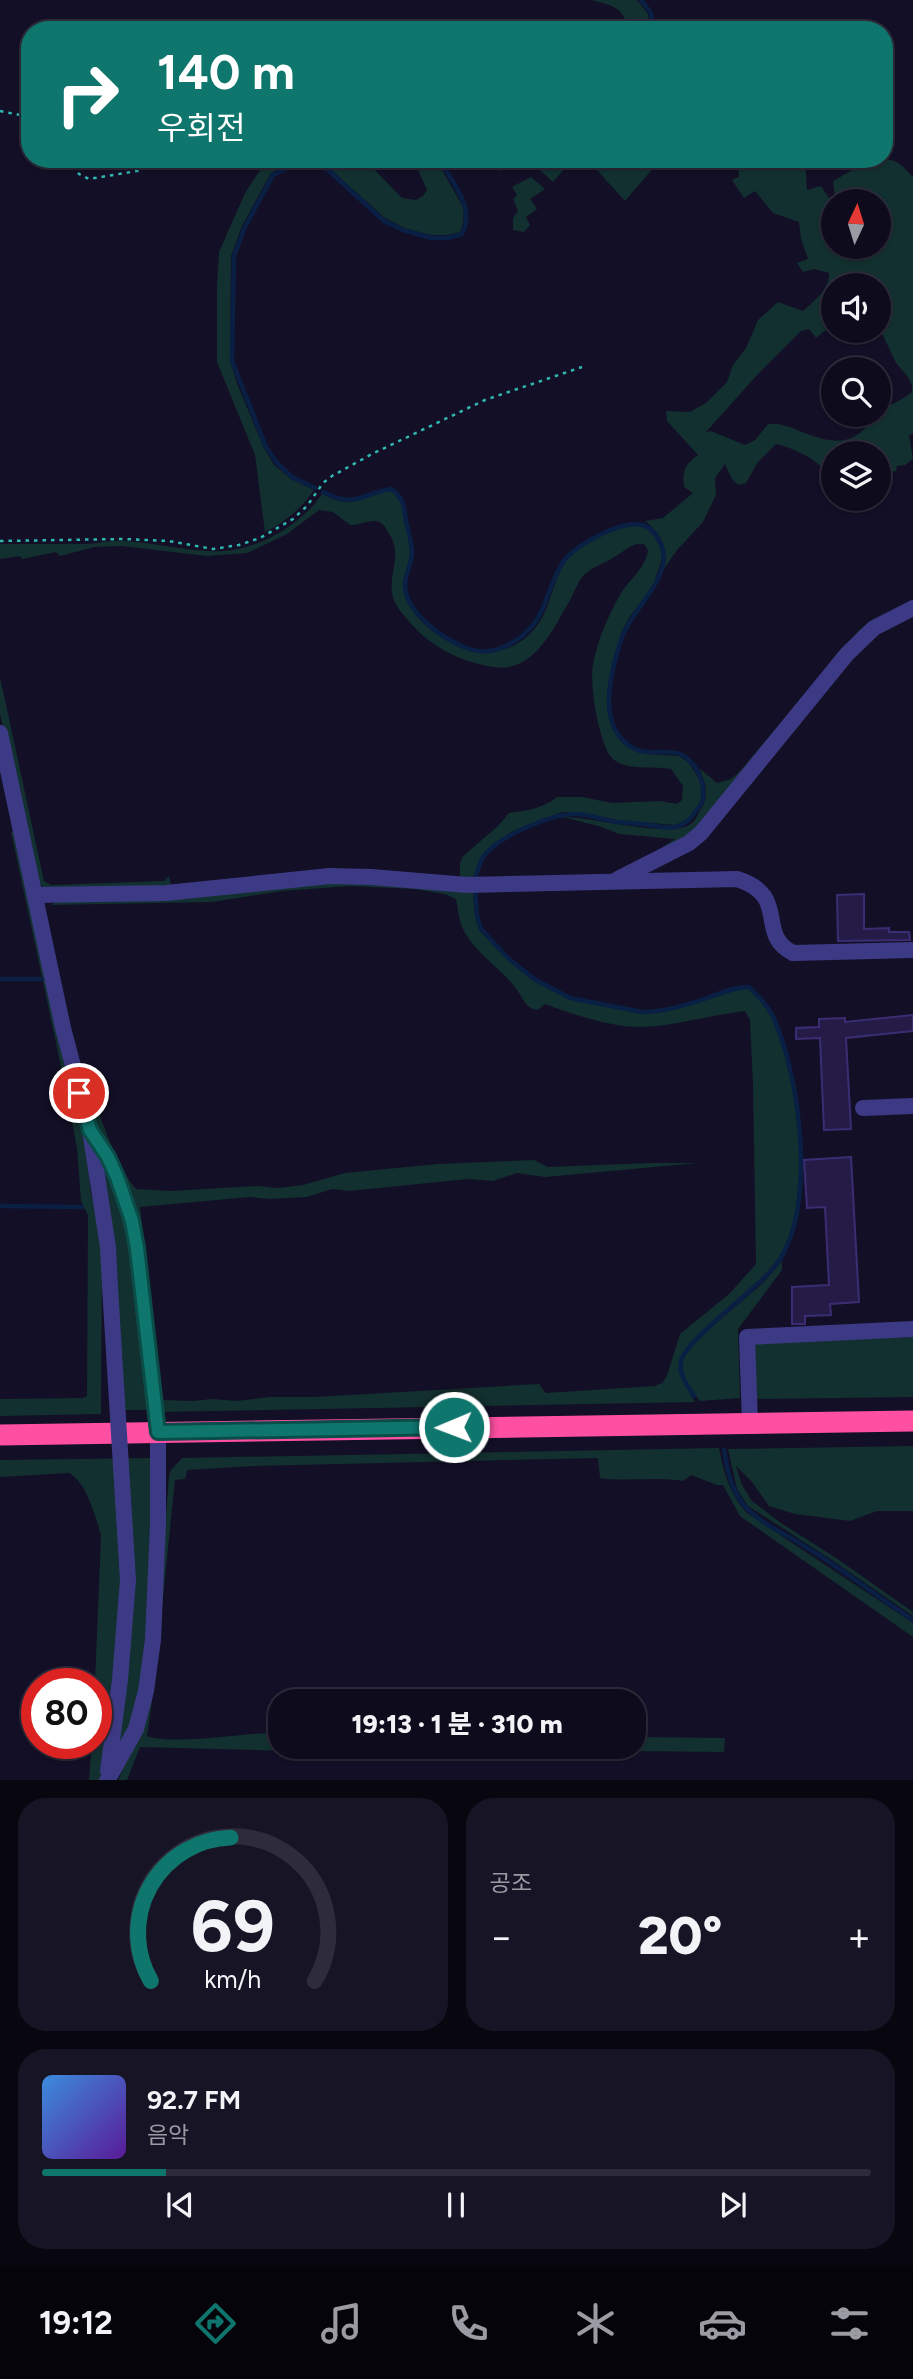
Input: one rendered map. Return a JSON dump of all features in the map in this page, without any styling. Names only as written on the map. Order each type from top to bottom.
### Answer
[{"type":"highway","points":[[0,1435],[913,1421]]},
{"type":"street","points":[[612,882],[689,843],[701,833],[847,654],[874,628],[913,608]]},
{"type":"street","points":[[0,733],[63,1027],[90,1130],[108,1247],[128,1580],[120,1681],[107,1780],[136,1729],[146,1691],[153,1640],[158,1524],[158,1432],[132,1221],[108,1157],[90,1130]]},
{"type":"street","points":[[36,895],[166,893],[330,876],[467,885],[737,879],[758,888],[766,898],[776,939],[793,953],[913,950]]},
{"type":"street","points":[[863,1108],[913,1106]]},
{"type":"street","points":[[750,1423],[747,1337],[913,1329]]},
{"type":"path","points":[[0,111],[21,115]]},
{"type":"path","points":[[75,168],[89,179],[143,170]]},
{"type":"path","points":[[0,541],[123,539],[169,541],[213,549],[239,545],[260,538],[286,524],[307,506],[323,483],[372,454],[485,400],[582,367]]},
{"type":"green space","points":[[592,0],[637,0],[648,14],[649,21],[625,21],[619,10]]},
{"type":"green space","points":[[893,161],[913,177],[913,434],[909,435],[913,459],[905,465],[897,466],[896,471],[891,472],[891,441],[836,441],[849,439],[866,427],[891,427],[891,405],[912,392],[908,377],[896,363],[887,343],[891,343],[891,273],[829,273],[814,269],[803,272],[797,263],[808,259],[799,222],[773,213],[755,191],[744,198],[732,180],[739,177],[738,168],[806,168],[807,190],[821,186],[823,189],[821,259],[891,259],[891,189],[834,189],[833,181],[856,168],[893,168]]},
{"type":"green space","points":[[262,168],[281,168],[271,173],[242,226],[231,256],[230,361],[264,448],[274,465],[291,479],[314,490],[292,514],[265,532],[255,455],[217,362],[219,252],[245,193]]},
{"type":"green space","points":[[329,168],[373,168],[402,198],[416,200],[427,190],[417,168],[441,168],[463,207],[464,217],[460,232],[448,235],[431,235],[404,228],[385,218]]},
{"type":"green space","points":[[538,168],[565,168],[553,182]]},
{"type":"green space","points":[[595,168],[653,168],[625,201]]},
{"type":"green space","points":[[531,177],[545,189],[530,199],[537,209],[526,217],[530,225],[524,232],[513,230],[513,218],[518,211],[513,199],[517,195],[512,187]]},
{"type":"green space","points":[[820,294],[821,334],[816,338],[809,329],[801,331],[706,432],[711,431],[745,445],[755,440],[768,424],[779,424],[836,441],[821,441],[821,466],[801,453],[776,444],[758,462],[746,483],[738,485],[725,464],[715,478],[716,495],[703,522],[677,550],[664,569],[662,542],[645,521],[663,518],[693,493],[684,487],[685,468],[698,455],[667,421],[666,411],[690,412],[706,403],[727,382],[733,365],[746,348],[758,320],[778,302],[803,311]]},
{"type":"green space","points":[[392,491],[401,503],[410,546],[404,591],[411,609],[433,631],[449,642],[476,651],[503,650],[515,645],[536,627],[544,614],[561,569],[575,551],[593,540],[626,527],[643,526],[653,534],[663,556],[652,588],[630,616],[621,633],[607,703],[615,732],[632,749],[646,754],[679,756],[689,763],[701,782],[702,800],[689,819],[675,825],[562,812],[511,832],[482,856],[472,881],[460,879],[463,856],[509,813],[541,806],[557,797],[582,797],[612,803],[660,801],[677,804],[682,800],[683,786],[671,769],[633,767],[613,759],[603,741],[594,699],[592,674],[600,638],[620,595],[644,563],[648,550],[644,544],[629,547],[584,575],[540,648],[520,663],[508,667],[481,665],[457,657],[435,645],[407,619],[393,597],[394,543],[385,527],[378,521],[350,525],[333,512],[319,510],[287,534],[247,553],[207,556],[122,546],[94,547],[60,556],[56,552],[22,559],[20,556],[0,559],[0,544],[85,544],[118,541],[198,550],[237,549],[265,540],[292,525],[322,494],[343,502],[351,502]]},
{"type":"green space","points":[[913,602],[875,623],[699,829],[613,879],[610,875],[647,857],[675,839],[619,834],[563,817],[668,829],[682,828],[692,823],[704,804],[706,794],[699,768],[717,783],[731,779],[859,630],[873,619]]},
{"type":"green space","points":[[0,677],[44,881],[51,885],[164,881],[169,876],[172,889],[44,888],[39,883],[0,714]]},
{"type":"green space","points":[[11,832],[18,832],[84,1128],[102,1262],[101,1414],[0,1416],[0,1399],[87,1396],[88,1215],[81,1201],[77,1148],[69,1104]]},
{"type":"green space","points":[[326,880],[473,891],[479,930],[507,959],[533,980],[570,999],[651,1014],[749,988],[767,1009],[782,1041],[795,1104],[799,1140],[796,1208],[789,1237],[778,1260],[760,1281],[707,1328],[682,1355],[679,1370],[695,1402],[158,1412],[145,1292],[104,1143],[78,1064],[111,1145],[136,1189],[171,1191],[258,1186],[278,1188],[303,1185],[345,1173],[438,1164],[534,1160],[548,1167],[698,1163],[545,1177],[517,1173],[493,1181],[468,1179],[349,1191],[332,1189],[307,1197],[250,1197],[140,1207],[163,1400],[237,1401],[269,1397],[315,1397],[539,1384],[546,1393],[655,1386],[662,1383],[667,1376],[680,1334],[729,1294],[756,1264],[753,1084],[750,1020],[745,1011],[641,1027],[605,1023],[545,1004],[538,1010],[531,1008],[513,984],[469,940],[461,923],[456,899],[445,894],[414,889],[350,886],[282,891],[212,902],[51,905],[56,901]]},
{"type":"green space","points":[[110,1175],[127,1216],[149,1410],[120,1410],[102,1176]]},
{"type":"green space","points":[[782,1261],[782,1270],[738,1329],[740,1398],[700,1401],[683,1372],[682,1362],[686,1354],[705,1333],[764,1282]]},
{"type":"green space","points":[[913,1337],[913,1397],[753,1399],[750,1342]]},
{"type":"green space","points":[[913,1446],[913,1511],[877,1511],[850,1521],[795,1514],[769,1506],[752,1482],[736,1466],[742,1485],[752,1501],[913,1612],[913,1616],[748,1506],[737,1489],[728,1449]]},
{"type":"green space","points":[[719,1448],[728,1482],[747,1513],[913,1623],[913,1637],[740,1516],[723,1485],[691,1475],[683,1481],[600,1478],[598,1458],[187,1470],[185,1479],[175,1480],[147,1736],[175,1740],[268,1733],[268,1750],[140,1747],[127,1780],[118,1780],[157,1634],[171,1470],[182,1458]]},
{"type":"green space","points":[[154,1458],[148,1641],[133,1723],[119,1750],[135,1584],[112,1699],[112,1668],[96,1668],[101,1535],[90,1501],[75,1477],[69,1473],[0,1477],[0,1460]]},
{"type":"green space","points":[[646,1737],[725,1738],[724,1752],[646,1751]]},
{"type":"green space","points":[[91,1759],[103,1759],[100,1780],[89,1780]]},
{"type":"building","points":[[864,894],[864,929],[889,928],[889,932],[909,932],[910,940],[838,941],[837,895]]},
{"type":"building","points":[[913,1015],[913,1031],[846,1038],[851,1129],[824,1130],[820,1038],[796,1039],[796,1028],[819,1027],[819,1019],[845,1018],[845,1022]]},
{"type":"building","points":[[851,1157],[859,1302],[830,1304],[831,1315],[805,1316],[805,1324],[792,1324],[792,1287],[829,1285],[825,1207],[807,1208],[804,1160]]},
{"type":"waterway","points":[[641,0],[651,13],[651,21]]},
{"type":"waterway","points":[[288,168],[273,175],[245,227],[234,256],[232,361],[266,447],[277,463],[292,477],[315,488]]},
{"type":"waterway","points":[[324,168],[384,221],[431,238],[448,238],[462,234],[466,215],[461,195],[445,168]]},
{"type":"waterway","points":[[323,492],[351,500],[392,489],[396,493],[404,507],[412,549],[405,584],[408,600],[418,615],[438,632],[477,651],[501,648],[528,631],[541,613],[563,562],[579,547],[618,527],[631,525],[642,525],[650,529],[661,543],[664,557],[661,571],[627,627],[617,653],[610,683],[610,713],[621,739],[633,748],[644,752],[674,753],[686,757],[698,773],[702,785],[701,804],[692,817],[682,825],[672,828],[575,814],[539,822],[511,835],[488,851],[475,879]]},
{"type":"waterway","points":[[475,890],[481,929],[508,958],[534,979],[570,998],[650,1012],[675,1008],[733,989],[749,987],[767,1007],[775,1021],[784,1046],[797,1107],[801,1175],[798,1206],[791,1235],[780,1259],[758,1284],[710,1326],[686,1352],[681,1362],[681,1371],[694,1396]]},
{"type":"waterway","points":[[0,979],[42,979]]},
{"type":"waterway","points":[[0,1206],[82,1207]]},
{"type":"waterway","points":[[724,1450],[733,1486],[750,1512],[913,1620]]},
{"type":"route","points":[[79,1093],[90,1130],[108,1157],[132,1221],[158,1432],[454,1427]]}]
